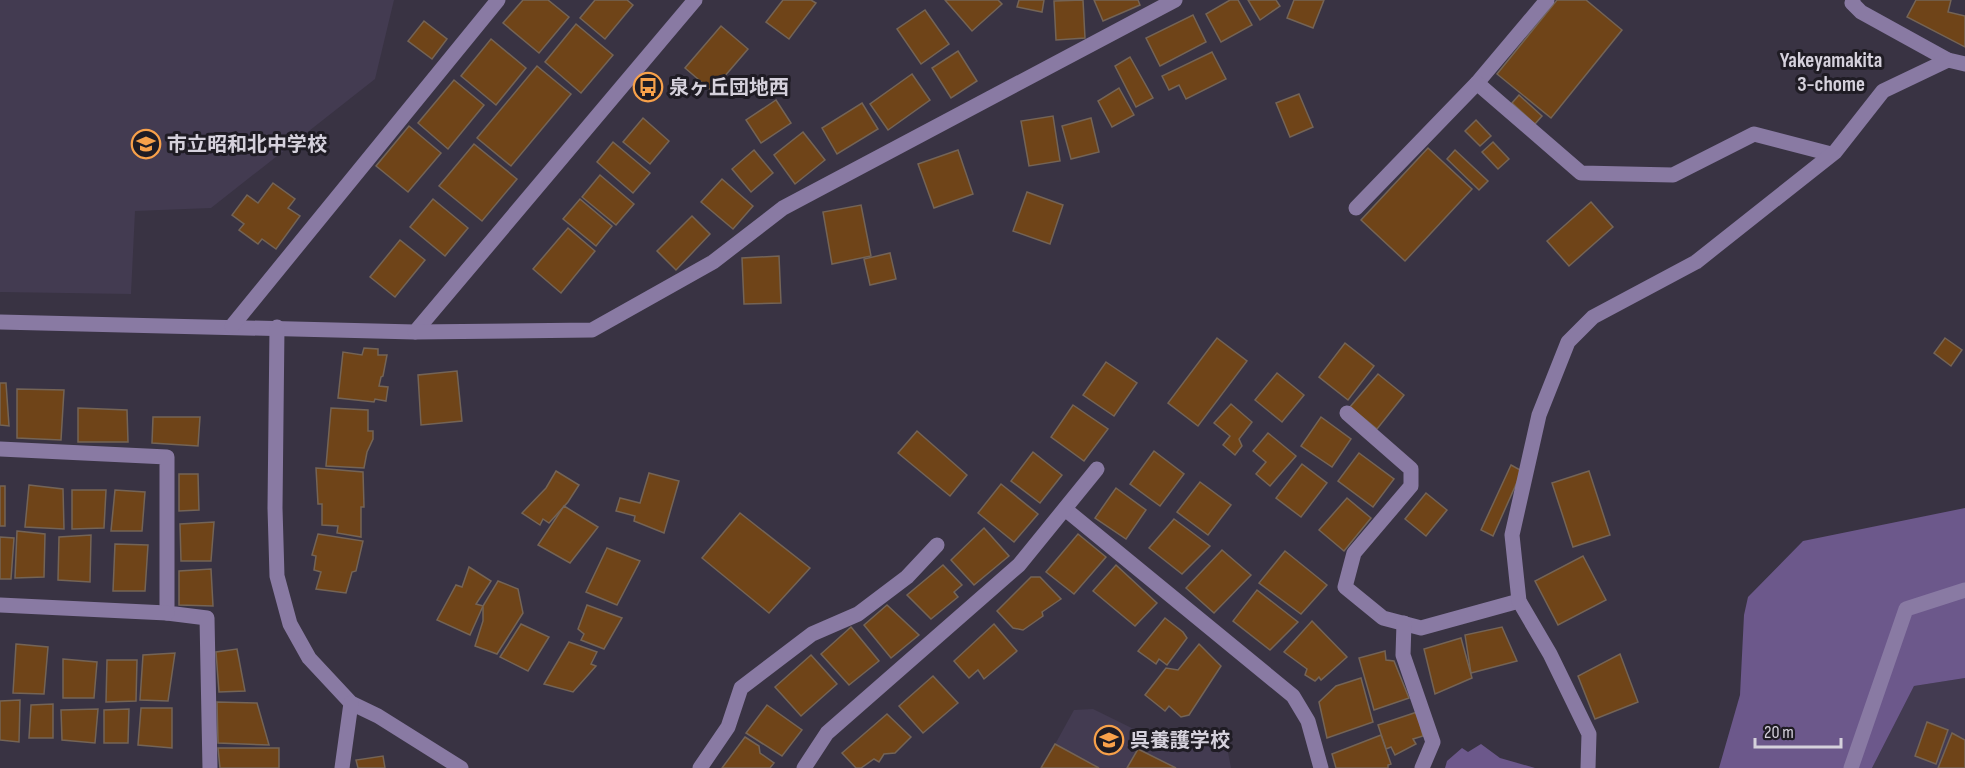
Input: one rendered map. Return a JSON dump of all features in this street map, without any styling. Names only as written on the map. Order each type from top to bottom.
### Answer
[{"type":"street","points":[[232,326],[498,0]]},
{"type":"street","points":[[415,332],[694,0]]},
{"type":"street","points":[[0,322],[415,332],[592,330],[713,262],[783,208],[1174,0]]},
{"type":"street","points":[[1356,208],[1477,83],[1548,0]]},
{"type":"street","points":[[1853,0],[1852,3],[1861,12],[1948,60],[1965,64]]},
{"type":"street","points":[[1588,768],[1589,734],[1550,654],[1519,601],[1512,535],[1539,415],[1568,342],[1593,317],[1696,262],[1831,154],[1883,92],[1948,60]]},
{"type":"street","points":[[1477,83],[1581,173],[1673,175],[1754,134],[1831,154]]},
{"type":"street","points":[[277,327],[275,508],[278,576],[290,624],[309,658],[351,703],[378,716],[461,768]]},
{"type":"street","points":[[1347,413],[1411,469],[1411,486],[1354,553],[1345,587],[1383,618],[1421,628],[1519,601]]},
{"type":"street","points":[[0,449],[167,457],[167,613]]},
{"type":"street","points":[[804,768],[827,733],[1019,565],[1097,469]]},
{"type":"street","points":[[1065,509],[1293,696],[1308,720],[1321,768]]},
{"type":"street","points":[[700,768],[728,727],[741,688],[812,634],[858,614],[907,577],[937,545]]},
{"type":"street","points":[[1851,768],[1906,609],[1965,590]]},
{"type":"street","points":[[0,605],[167,613],[207,618],[210,768]]},
{"type":"street","points":[[1404,623],[1403,655],[1433,742],[1422,768]]},
{"type":"street","points":[[342,768],[351,703]]},
{"type":"shaded area","name":"市立昭和北中学校","points":[[0,0],[394,0],[375,79],[211,208],[135,211],[131,294],[0,292]]},
{"type":"shaded area","points":[[1965,508],[1965,678],[1914,686],[1872,768],[1719,768],[1740,695],[1744,615],[1748,597],[1803,541]]},
{"type":"shaded area","points":[[1965,678],[1965,768],[1872,768],[1914,686]]},
{"type":"shaded area","name":"呉養護学校","points":[[1093,709],[1152,738],[1185,745],[1213,742],[1228,752],[1231,768],[1042,768],[1074,710]]},
{"type":"shaded area","points":[[1481,744],[1500,758],[1535,768],[1445,768],[1447,761],[1462,748],[1468,752]]},
{"type":"building","points":[[523,0],[548,0],[569,17],[539,53],[503,23]]},
{"type":"building","points":[[595,0],[627,0],[633,5],[605,39],[580,18]]},
{"type":"building","points":[[783,0],[811,0],[816,3],[789,39],[766,22]]},
{"type":"building","points":[[945,0],[998,0],[1002,4],[972,31]]},
{"type":"building","points":[[1019,0],[1044,0],[1042,12],[1017,7]]},
{"type":"building","points":[[1083,0],[1085,38],[1056,40],[1054,1]]},
{"type":"building","points":[[1094,0],[1138,0],[1140,5],[1103,21]]},
{"type":"building","points":[[1230,0],[1238,0],[1252,25],[1221,42],[1206,14]]},
{"type":"building","points":[[1248,0],[1276,0],[1280,6],[1260,20]]},
{"type":"building","points":[[1294,0],[1324,0],[1313,28],[1287,18]]},
{"type":"building","points":[[1557,0],[1586,0],[1622,30],[1551,118],[1497,74]]},
{"type":"building","points":[[1916,0],[1951,0],[1948,12],[1965,16],[1965,47],[1907,17]]},
{"type":"building","points":[[925,10],[949,44],[921,64],[897,29]]},
{"type":"building","points":[[1193,15],[1206,42],[1160,66],[1146,38]]},
{"type":"building","points":[[424,21],[447,39],[432,59],[408,41]]},
{"type":"building","points":[[576,24],[613,55],[581,93],[545,62]]},
{"type":"building","points":[[721,26],[748,49],[712,91],[685,68]]},
{"type":"building","points":[[491,39],[526,68],[496,105],[461,76]]},
{"type":"building","points":[[958,51],[977,81],[951,98],[932,68]]},
{"type":"building","points":[[1212,52],[1226,79],[1186,99],[1179,85],[1169,90],[1162,76]]},
{"type":"building","points":[[1130,57],[1153,98],[1136,107],[1115,66]]},
{"type":"building","points":[[537,66],[571,94],[511,166],[477,138]]},
{"type":"building","points":[[912,74],[930,100],[888,130],[870,104]]},
{"type":"building","points":[[454,80],[484,105],[448,149],[418,123]]},
{"type":"building","points":[[1119,88],[1134,115],[1112,127],[1098,101]]},
{"type":"building","points":[[1299,94],[1313,127],[1290,137],[1276,103]]},
{"type":"building","points":[[1519,95],[1542,116],[1535,124],[1512,103]]},
{"type":"building","points":[[776,100],[791,123],[761,143],[746,120]]},
{"type":"building","points":[[862,103],[878,129],[837,154],[822,128]]},
{"type":"building","points":[[1053,116],[1060,161],[1029,166],[1021,121]]},
{"type":"building","points":[[643,118],[669,141],[650,164],[623,142]]},
{"type":"building","points":[[1091,118],[1099,152],[1071,159],[1062,126]]},
{"type":"building","points":[[1476,120],[1491,136],[1480,146],[1465,131]]},
{"type":"building","points":[[409,126],[441,153],[408,192],[376,166]]},
{"type":"building","points":[[803,132],[825,160],[795,184],[774,155]]},
{"type":"building","points":[[613,142],[650,173],[633,193],[597,162]]},
{"type":"building","points":[[1493,142],[1509,159],[1498,169],[1482,152]]},
{"type":"building","points":[[474,144],[517,179],[482,221],[439,186]]},
{"type":"building","points":[[1428,148],[1472,189],[1405,261],[1361,220]]},
{"type":"building","points":[[754,150],[773,173],[751,192],[732,169]]},
{"type":"building","points":[[958,150],[973,194],[934,208],[918,164]]},
{"type":"building","points":[[1455,150],[1488,181],[1479,190],[1447,159]]},
{"type":"building","points":[[600,175],[634,204],[616,225],[582,197]]},
{"type":"building","points":[[722,179],[753,206],[733,229],[701,202]]},
{"type":"building","points":[[273,183],[295,199],[288,208],[300,216],[276,249],[262,239],[258,244],[239,230],[244,224],[232,215],[247,195],[258,203]]},
{"type":"building","points":[[1027,192],[1063,205],[1050,244],[1013,231]]},
{"type":"building","points":[[433,199],[468,228],[445,256],[410,227]]},
{"type":"building","points":[[580,199],[612,226],[596,246],[563,219]]},
{"type":"building","points":[[1591,202],[1613,227],[1569,266],[1547,241]]},
{"type":"building","points":[[861,205],[871,256],[832,264],[823,212]]},
{"type":"building","points":[[692,216],[710,234],[676,270],[657,251]]},
{"type":"building","points":[[568,228],[595,251],[561,293],[533,269]]},
{"type":"building","points":[[400,240],[425,260],[395,297],[370,277]]},
{"type":"building","points":[[890,253],[896,279],[870,285],[864,259]]},
{"type":"building","points":[[779,256],[781,303],[744,304],[742,258]]},
{"type":"building","points":[[1217,338],[1247,361],[1198,426],[1168,403]]},
{"type":"building","points":[[1945,338],[1962,350],[1951,366],[1934,353]]},
{"type":"building","points":[[1345,343],[1374,366],[1348,400],[1319,377]]},
{"type":"building","points":[[364,348],[378,349],[378,355],[387,355],[379,386],[388,387],[386,401],[338,398],[343,352],[362,355]]},
{"type":"building","points":[[1106,362],[1137,383],[1114,416],[1083,395]]},
{"type":"building","points":[[457,371],[462,421],[421,425],[418,375]]},
{"type":"building","points":[[1277,373],[1304,395],[1282,422],[1255,400]]},
{"type":"building","points":[[1378,374],[1404,395],[1377,429],[1350,407]]},
{"type":"building","points":[[0,383],[6,383],[9,426],[0,425]]},
{"type":"building","points":[[17,389],[64,390],[61,440],[17,438]]},
{"type":"building","points":[[1231,404],[1252,422],[1239,439],[1242,446],[1235,455],[1223,445],[1230,436],[1214,423]]},
{"type":"building","points":[[1073,405],[1108,429],[1084,461],[1051,437]]},
{"type":"building","points":[[78,408],[127,410],[128,442],[78,442]]},
{"type":"building","points":[[331,408],[368,410],[368,431],[373,431],[373,439],[367,452],[364,468],[326,466]]},
{"type":"building","points":[[153,417],[200,417],[198,446],[152,443]]},
{"type":"building","points":[[1321,417],[1351,439],[1332,467],[1301,446]]},
{"type":"building","points":[[917,431],[967,475],[950,496],[898,453]]},
{"type":"building","points":[[1268,433],[1296,456],[1270,486],[1256,474],[1266,462],[1253,451]]},
{"type":"building","points":[[1154,451],[1184,474],[1160,506],[1130,484]]},
{"type":"building","points":[[1033,452],[1062,475],[1040,503],[1011,481]]},
{"type":"building","points":[[1359,453],[1394,479],[1373,507],[1338,481]]},
{"type":"building","points":[[1302,464],[1327,483],[1301,517],[1276,498]]},
{"type":"building","points":[[1511,465],[1522,471],[1493,536],[1481,530]]},
{"type":"building","points":[[316,468],[363,472],[364,507],[361,507],[361,537],[337,533],[338,526],[322,525],[322,504],[318,504]]},
{"type":"building","points":[[556,471],[579,485],[568,502],[549,523],[543,519],[540,525],[522,513],[546,488]]},
{"type":"building","points":[[1589,471],[1610,535],[1573,547],[1552,483]]},
{"type":"building","points":[[649,473],[679,481],[664,533],[634,521],[635,516],[616,511],[620,498],[640,503]]},
{"type":"building","points":[[179,474],[198,474],[199,510],[179,511]]},
{"type":"building","points":[[1200,482],[1231,505],[1208,535],[1177,512]]},
{"type":"building","points":[[1001,484],[1038,514],[1014,542],[978,513]]},
{"type":"building","points":[[29,485],[63,489],[64,529],[25,527]]},
{"type":"building","points":[[0,486],[5,486],[5,526],[0,526]]},
{"type":"building","points":[[1116,488],[1146,510],[1126,539],[1095,518]]},
{"type":"building","points":[[72,490],[106,490],[104,528],[72,529]]},
{"type":"building","points":[[115,490],[145,492],[142,531],[111,531]]},
{"type":"building","points":[[1426,493],[1447,510],[1426,536],[1405,519]]},
{"type":"building","points":[[1347,498],[1371,518],[1344,551],[1319,530]]},
{"type":"building","points":[[564,506],[598,527],[570,563],[538,545]]},
{"type":"building","points":[[740,513],[810,568],[769,613],[702,558]]},
{"type":"building","points":[[1174,519],[1210,546],[1182,574],[1149,548]]},
{"type":"building","points":[[214,522],[211,561],[181,561],[180,524]]},
{"type":"building","points":[[984,528],[1009,556],[974,585],[951,560]]},
{"type":"building","points":[[17,531],[45,534],[44,577],[15,578]]},
{"type":"building","points":[[318,534],[363,541],[356,571],[352,572],[346,593],[316,589],[321,572],[314,570],[316,556],[312,555]]},
{"type":"building","points":[[1078,534],[1106,557],[1074,594],[1046,572]]},
{"type":"building","points":[[91,535],[90,582],[58,580],[59,537]]},
{"type":"building","points":[[0,537],[14,538],[11,579],[0,579]]},
{"type":"building","points":[[115,544],[148,545],[145,591],[113,591]]},
{"type":"building","points":[[607,548],[640,561],[617,605],[586,592]]},
{"type":"building","points":[[1222,550],[1251,575],[1214,613],[1186,588]]},
{"type":"building","points":[[1285,551],[1327,585],[1301,614],[1259,583]]},
{"type":"building","points":[[1583,556],[1606,600],[1558,625],[1535,581]]},
{"type":"building","points":[[943,565],[962,585],[954,592],[958,597],[931,619],[907,595]]},
{"type":"building","points":[[1116,565],[1157,603],[1135,626],[1093,591]]},
{"type":"building","points":[[469,567],[491,581],[476,604],[483,606],[470,635],[437,620],[456,585],[462,587]]},
{"type":"building","points":[[211,569],[213,606],[179,605],[179,571]]},
{"type":"building","points":[[1031,577],[1040,577],[1061,599],[1042,612],[1043,616],[1023,630],[1013,628],[997,611]]},
{"type":"building","points":[[498,581],[518,589],[523,613],[497,654],[475,646],[483,621],[483,606]]},
{"type":"building","points":[[1257,590],[1298,622],[1270,650],[1233,621]]},
{"type":"building","points":[[587,605],[622,618],[604,649],[581,640],[584,634],[578,629]]},
{"type":"building","points":[[887,605],[919,635],[891,658],[864,625]]},
{"type":"building","points":[[1165,618],[1187,638],[1167,665],[1159,659],[1156,664],[1138,651]]},
{"type":"building","points":[[1312,621],[1347,657],[1321,680],[1319,677],[1315,681],[1305,675],[1307,669],[1284,652]]},
{"type":"building","points":[[521,624],[549,637],[528,671],[500,657]]},
{"type":"building","points":[[994,624],[1017,651],[984,679],[978,670],[969,678],[954,661]]},
{"type":"building","points":[[851,627],[879,661],[849,685],[821,654]]},
{"type":"building","points":[[1502,627],[1517,661],[1471,673],[1465,635]]},
{"type":"building","points":[[1461,638],[1472,678],[1435,694],[1424,649]]},
{"type":"building","points":[[569,642],[597,652],[591,664],[596,666],[573,692],[544,684]]},
{"type":"building","points":[[16,644],[48,647],[44,694],[13,693]]},
{"type":"building","points":[[1199,644],[1221,666],[1189,715],[1181,717],[1169,706],[1165,711],[1145,695],[1166,668],[1178,670]]},
{"type":"building","points":[[237,649],[245,691],[219,692],[216,652]]},
{"type":"building","points":[[1385,651],[1386,660],[1394,661],[1409,698],[1374,710],[1359,658]]},
{"type":"building","points":[[175,653],[168,701],[140,700],[143,655]]},
{"type":"building","points":[[1620,654],[1638,702],[1595,719],[1578,676]]},
{"type":"building","points":[[811,655],[837,684],[801,716],[775,687]]},
{"type":"building","points":[[63,659],[97,662],[94,698],[63,698]]},
{"type":"building","points":[[107,660],[137,660],[136,701],[106,702]]},
{"type":"building","points":[[933,676],[958,703],[923,733],[899,706]]},
{"type":"building","points":[[1361,678],[1373,722],[1327,738],[1319,702],[1336,686]]},
{"type":"building","points":[[20,700],[19,742],[0,740],[0,701]]},
{"type":"building","points":[[217,702],[257,703],[269,745],[218,743]]},
{"type":"building","points":[[53,704],[53,738],[29,738],[31,705]]},
{"type":"building","points":[[767,705],[802,730],[782,756],[746,733]]},
{"type":"building","points":[[141,708],[172,708],[172,748],[138,745]]},
{"type":"building","points":[[98,709],[95,743],[62,740],[61,710]]},
{"type":"building","points":[[129,709],[128,743],[104,743],[104,710]]},
{"type":"building","points":[[1417,712],[1423,736],[1413,739],[1416,744],[1395,755],[1391,747],[1386,749],[1378,725]]},
{"type":"building","points":[[887,714],[911,737],[895,753],[884,754],[879,762],[874,759],[861,768],[856,768],[842,753]]},
{"type":"building","points":[[1927,722],[1948,730],[1936,764],[1915,756]]},
{"type":"building","points":[[1952,733],[1965,740],[1965,768],[1938,768]]},
{"type":"building","points":[[1381,735],[1391,764],[1388,768],[1336,768],[1332,754]]},
{"type":"building","points":[[745,737],[759,746],[760,753],[774,763],[770,768],[722,768]]},
{"type":"building","points":[[1055,744],[1099,768],[1041,768]]},
{"type":"building","points":[[218,748],[279,748],[279,768],[220,768]]},
{"type":"building","points":[[1138,749],[1176,768],[1127,768]]},
{"type":"building","points":[[383,756],[385,768],[358,768],[356,760]]},
{"type":"place","name":"泉ヶ丘団地西","points":[[648,87]]},
{"type":"place","name":"市立昭和北中学校","points":[[146,144]]},
{"type":"place","name":"呉養護学校","points":[[1109,740]]},
{"type":"district","name":"Yakeyamakita 3-chome","points":[[1831,72]]}]
